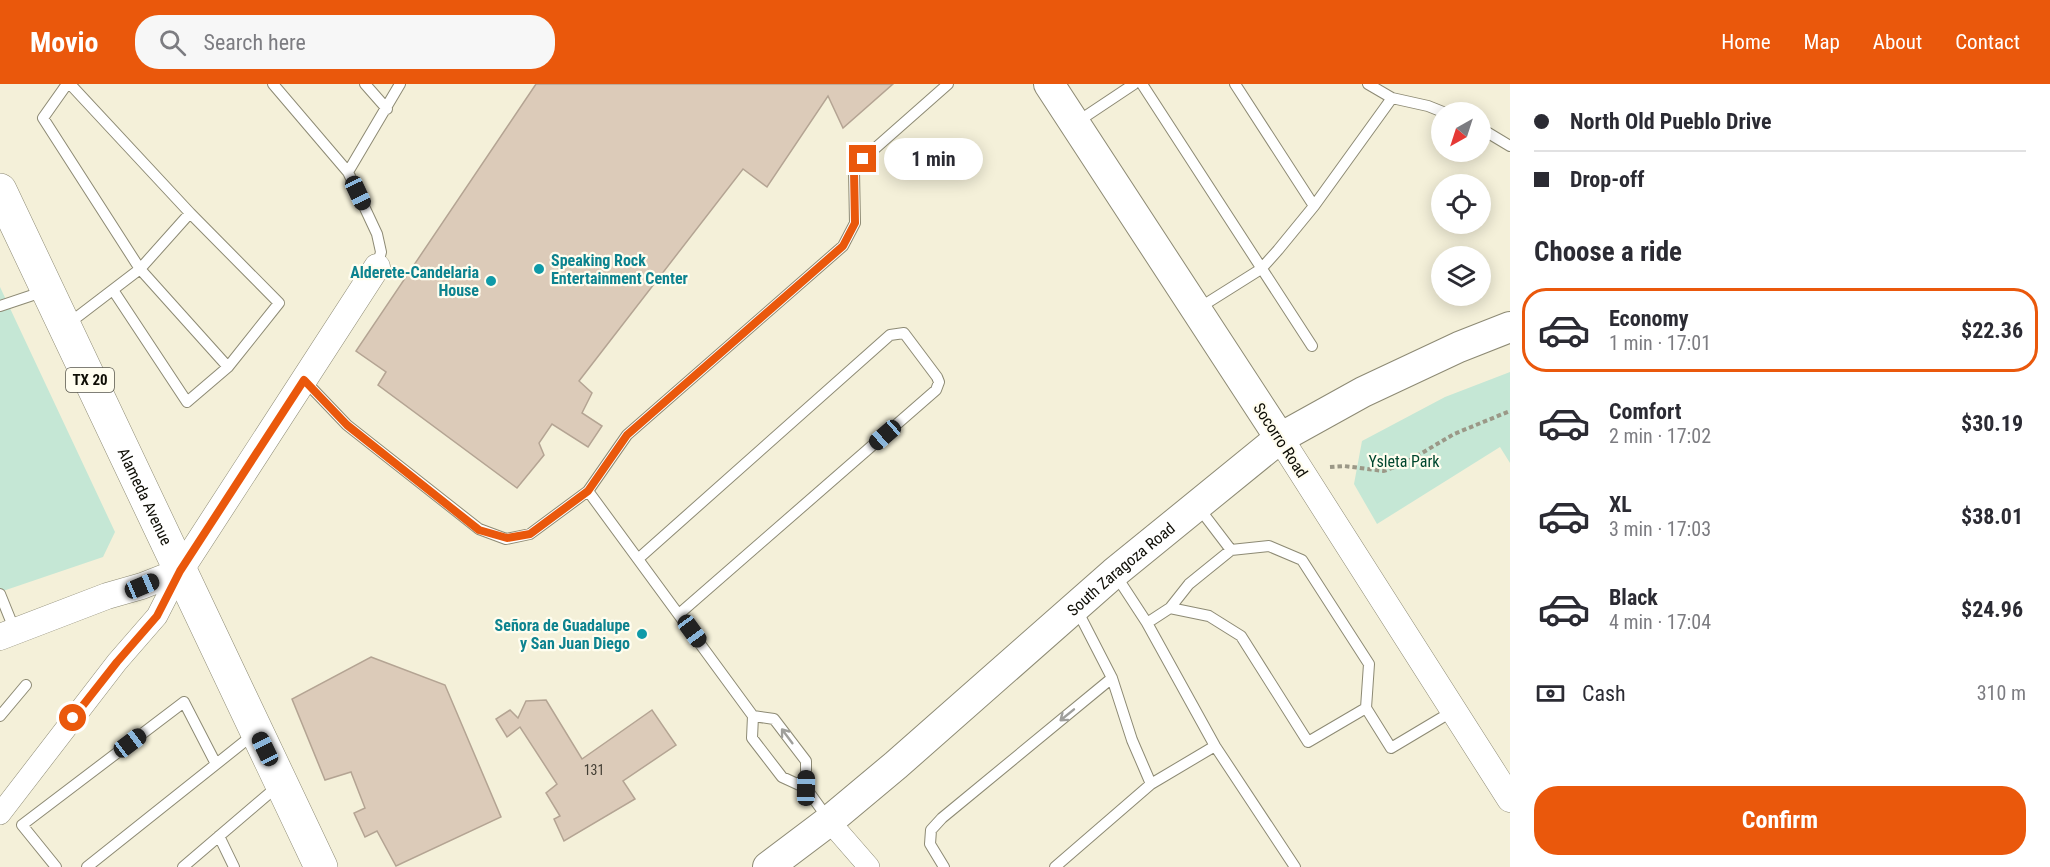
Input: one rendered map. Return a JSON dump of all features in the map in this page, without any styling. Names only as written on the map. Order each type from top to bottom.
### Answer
[{"type":"main road","name":"Socorro Road","points":[[1049,84],[1280,438]]},
{"type":"main road","name":"Alameda Avenue","points":[[0,190],[321,867]]},
{"type":"main road","name":"South Zaragoza Road","points":[[769,866],[829,821],[1114,573],[1280,438],[1363,392],[1459,347],[1510,327]]},
{"type":"street","points":[[0,813],[117,662],[157,616],[180,571],[377,267]]},
{"type":"street","name":"Socorro Road","points":[[1280,438],[1510,799]]},
{"type":"street","points":[[8,634],[180,571]]},
{"type":"street","points":[[829,821],[869,867]]},
{"type":"lane","points":[[113,290],[187,402],[228,367],[279,303],[190,213],[69,84],[42,118],[140,269],[228,367]]},
{"type":"lane","points":[[273,84],[348,172],[377,234],[381,252],[377,267]]},
{"type":"lane","points":[[364,84],[387,109]]},
{"type":"lane","points":[[348,172],[400,84]]},
{"type":"lane","points":[[304,380],[347,425],[479,530],[507,538],[530,534],[588,491],[627,435],[843,246],[855,223],[854,171],[863,159],[948,84]]},
{"type":"lane","points":[[1075,123],[1134,84]]},
{"type":"lane","points":[[1142,84],[1312,346]]},
{"type":"lane","points":[[1235,84],[1314,206]]},
{"type":"lane","points":[[1368,84],[1392,98],[1431,107]]},
{"type":"lane","points":[[1196,310],[1261,269],[1314,206],[1392,98]]},
{"type":"lane","points":[[1491,135],[1510,146]]},
{"type":"lane","points":[[65,326],[140,269],[190,213]]},
{"type":"lane","points":[[0,306],[48,290]]},
{"type":"lane","points":[[638,559],[890,334],[904,333],[937,377],[939,382],[936,390],[679,614]]},
{"type":"lane","points":[[588,491],[753,716],[752,738],[782,777],[806,788],[829,821]]},
{"type":"lane","points":[[1197,505],[1231,550]]},
{"type":"lane","points":[[1147,623],[1170,608],[1189,584],[1231,550],[1269,546],[1302,560],[1369,664],[1366,708],[1391,748],[1453,711]]},
{"type":"lane","points":[[1114,573],[1147,623],[1215,746],[1295,867]]},
{"type":"lane","points":[[0,594],[8,634]]},
{"type":"lane","points":[[1076,608],[1112,678],[1132,740],[1151,784]]},
{"type":"lane","points":[[1170,608],[1209,616],[1241,636],[1308,742],[1366,708]]},
{"type":"lane","points":[[944,867],[930,844],[931,830],[942,818],[1112,678]]},
{"type":"lane","points":[[0,716],[26,685]]},
{"type":"lane","points":[[56,867],[22,825],[184,702],[216,764]]},
{"type":"lane","points":[[753,716],[774,719],[806,761],[806,788]]},
{"type":"lane","points":[[87,867],[257,732]]},
{"type":"lane","points":[[1055,867],[1151,784],[1215,746]]},
{"type":"lane","points":[[183,867],[281,783]]},
{"type":"lane","points":[[219,837],[234,867]]},
{"type":"path","points":[[1301,471],[1344,466],[1384,471],[1405,463],[1454,434],[1510,411]]},
{"type":"green space","points":[[0,287],[115,532],[103,557],[0,592]]},
{"type":"green space","name":"Ysleta Park","points":[[1510,372],[1510,463],[1500,447],[1377,524],[1354,484],[1362,441],[1445,397]]},
{"type":"building","name":"Speaking Rock Entertainment Center","points":[[536,84],[893,84],[843,128],[828,96],[767,187],[743,169],[579,381],[592,393],[582,413],[602,426],[588,447],[552,424],[539,443],[544,455],[517,488],[378,385],[386,372],[356,351]]},
{"type":"building","points":[[371,657],[445,685],[501,817],[396,866],[377,831],[365,837],[354,813],[365,808],[351,772],[325,780],[292,699]]},
{"type":"building","points":[[546,700],[582,759],[652,710],[676,745],[623,781],[635,799],[564,841],[554,819],[560,816],[546,793],[557,784],[520,727],[507,737],[496,719],[510,710],[518,718],[526,701]]},
{"type":"place","name":"Speaking Rock Entertainment Center","points":[[539,269]]},
{"type":"place","name":"Alderete-Candelaria House","points":[[491,281]]},
{"type":"place","name":"Señora de Guadalupe y San Juan Diego","points":[[642,634]]},
{"type":"route","points":[[73,718],[157,616],[180,571],[304,380],[347,425],[479,530],[507,538],[530,534],[588,491],[627,435],[843,246],[855,223],[854,171],[863,159]]}]
